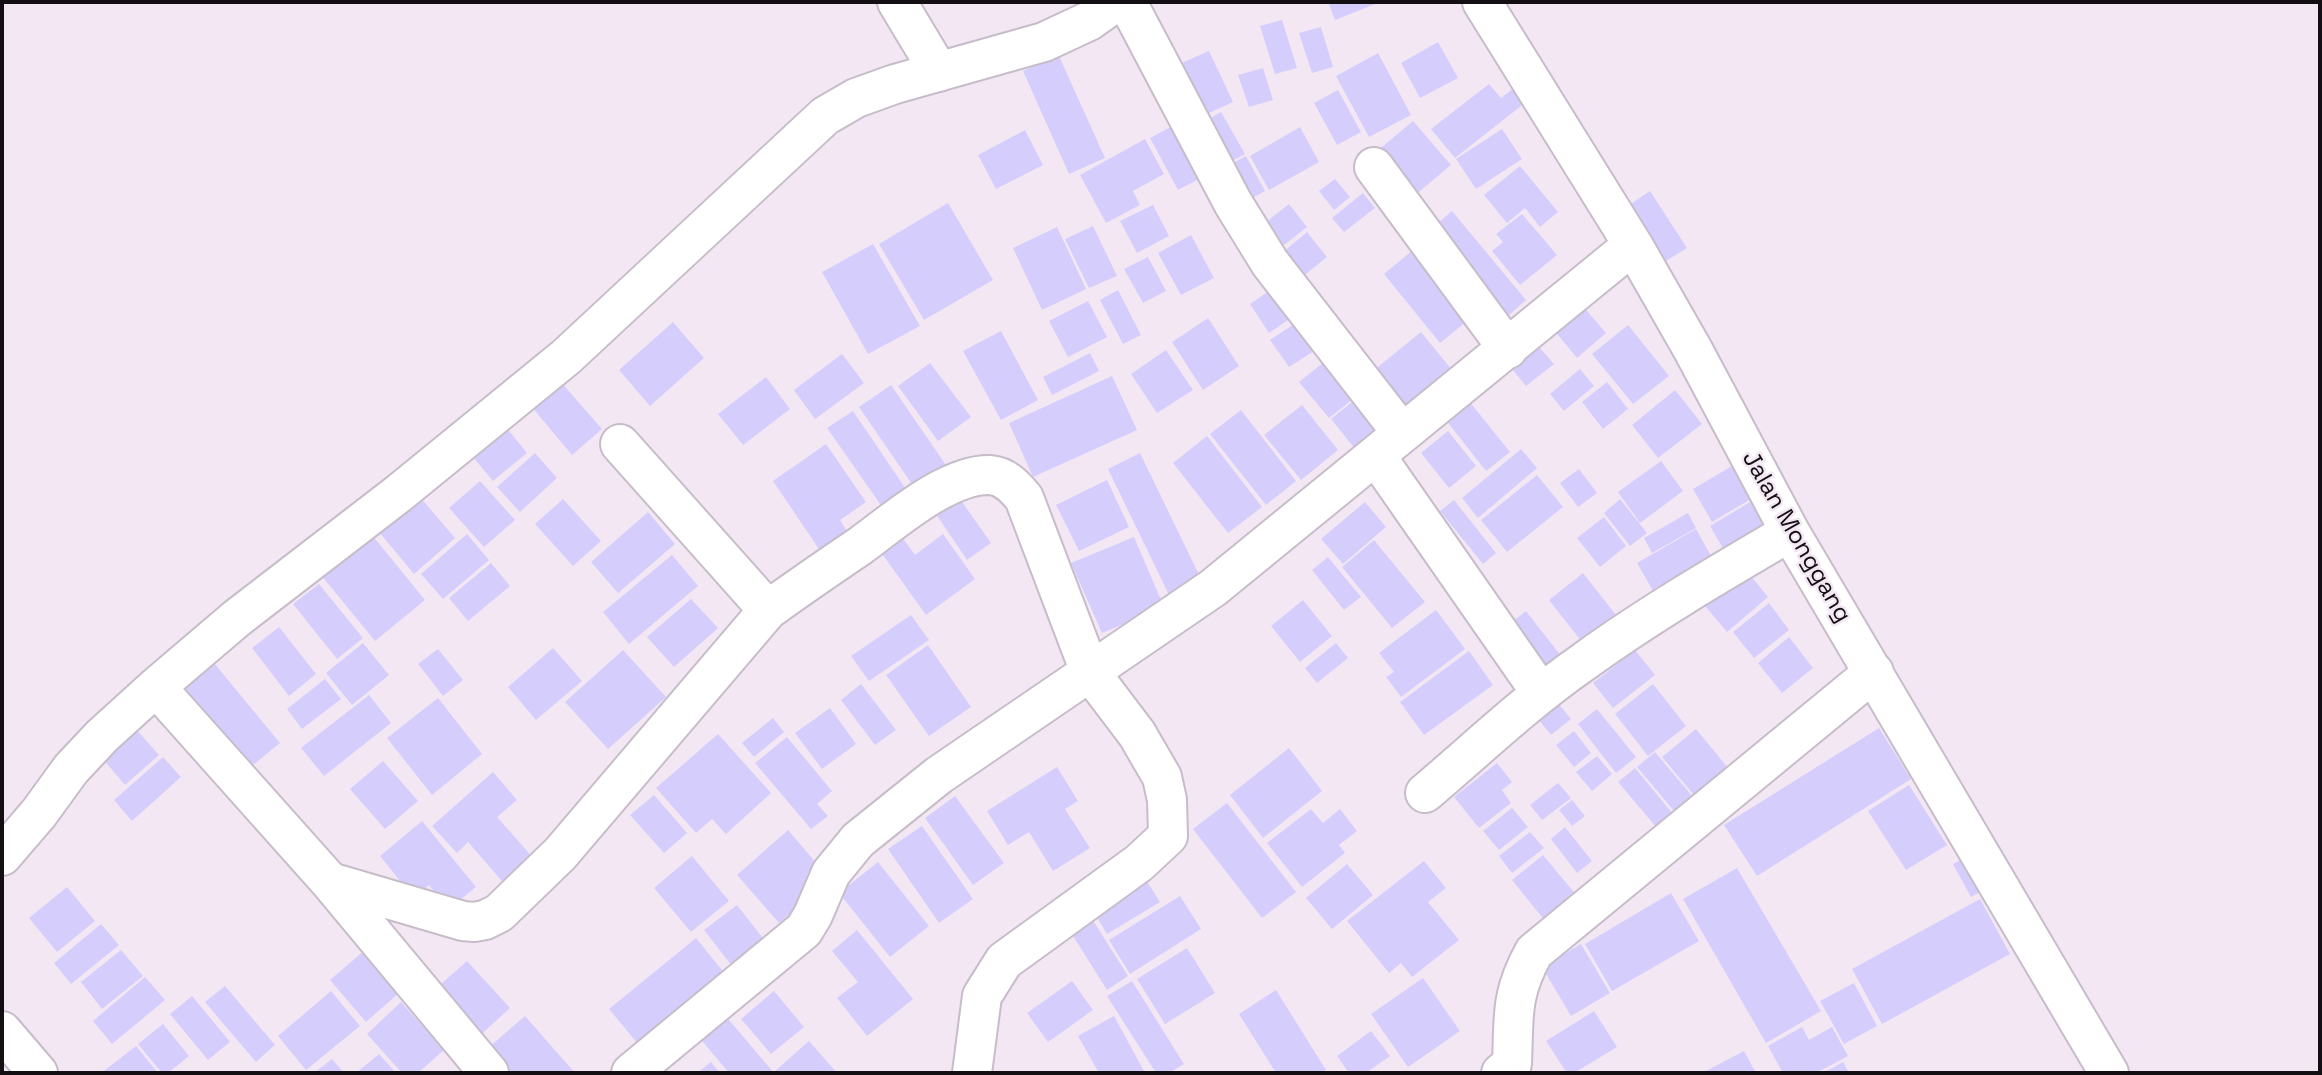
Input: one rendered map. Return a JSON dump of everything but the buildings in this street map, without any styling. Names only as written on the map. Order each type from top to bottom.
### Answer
[{"type":"street","points":[[897,2],[939,72]]},
{"type":"street","points":[[2,856],[39,813],[71,769],[102,736],[156,687],[237,618],[398,494],[566,357],[825,116],[856,98],[1044,42],[1089,21],[1116,2]]},
{"type":"street","points":[[1127,2],[1233,203],[1389,444],[1541,693]]},
{"type":"street","name":"Jalan Monggang","points":[[1482,2],[1633,245],[1790,531],[2109,1073]]},
{"type":"street","points":[[1374,167],[1508,349]]},
{"type":"street","points":[[631,1073],[804,930],[831,873],[858,839],[939,775],[1213,588],[1633,245]]},
{"type":"street","points":[[620,444],[768,610]]},
{"type":"street","points":[[330,882],[463,921],[485,920],[499,913],[560,854],[768,610],[927,498],[975,477],[991,475],[1005,479],[1024,498],[1090,672],[1138,734],[1162,777],[1167,800],[1168,836],[1139,863],[1004,961],[982,996],[972,1073]]},
{"type":"street","points":[[1425,793],[1541,693],[1581,663],[1676,599],[1790,531]]},
{"type":"street","points":[[1502,1073],[1511,1064],[1514,998],[1519,982],[1534,952],[1544,941],[1874,672]]},
{"type":"street","points":[[156,687],[330,882],[489,1073]]},
{"type":"street","points":[[2,1031],[37,1073]]}]
